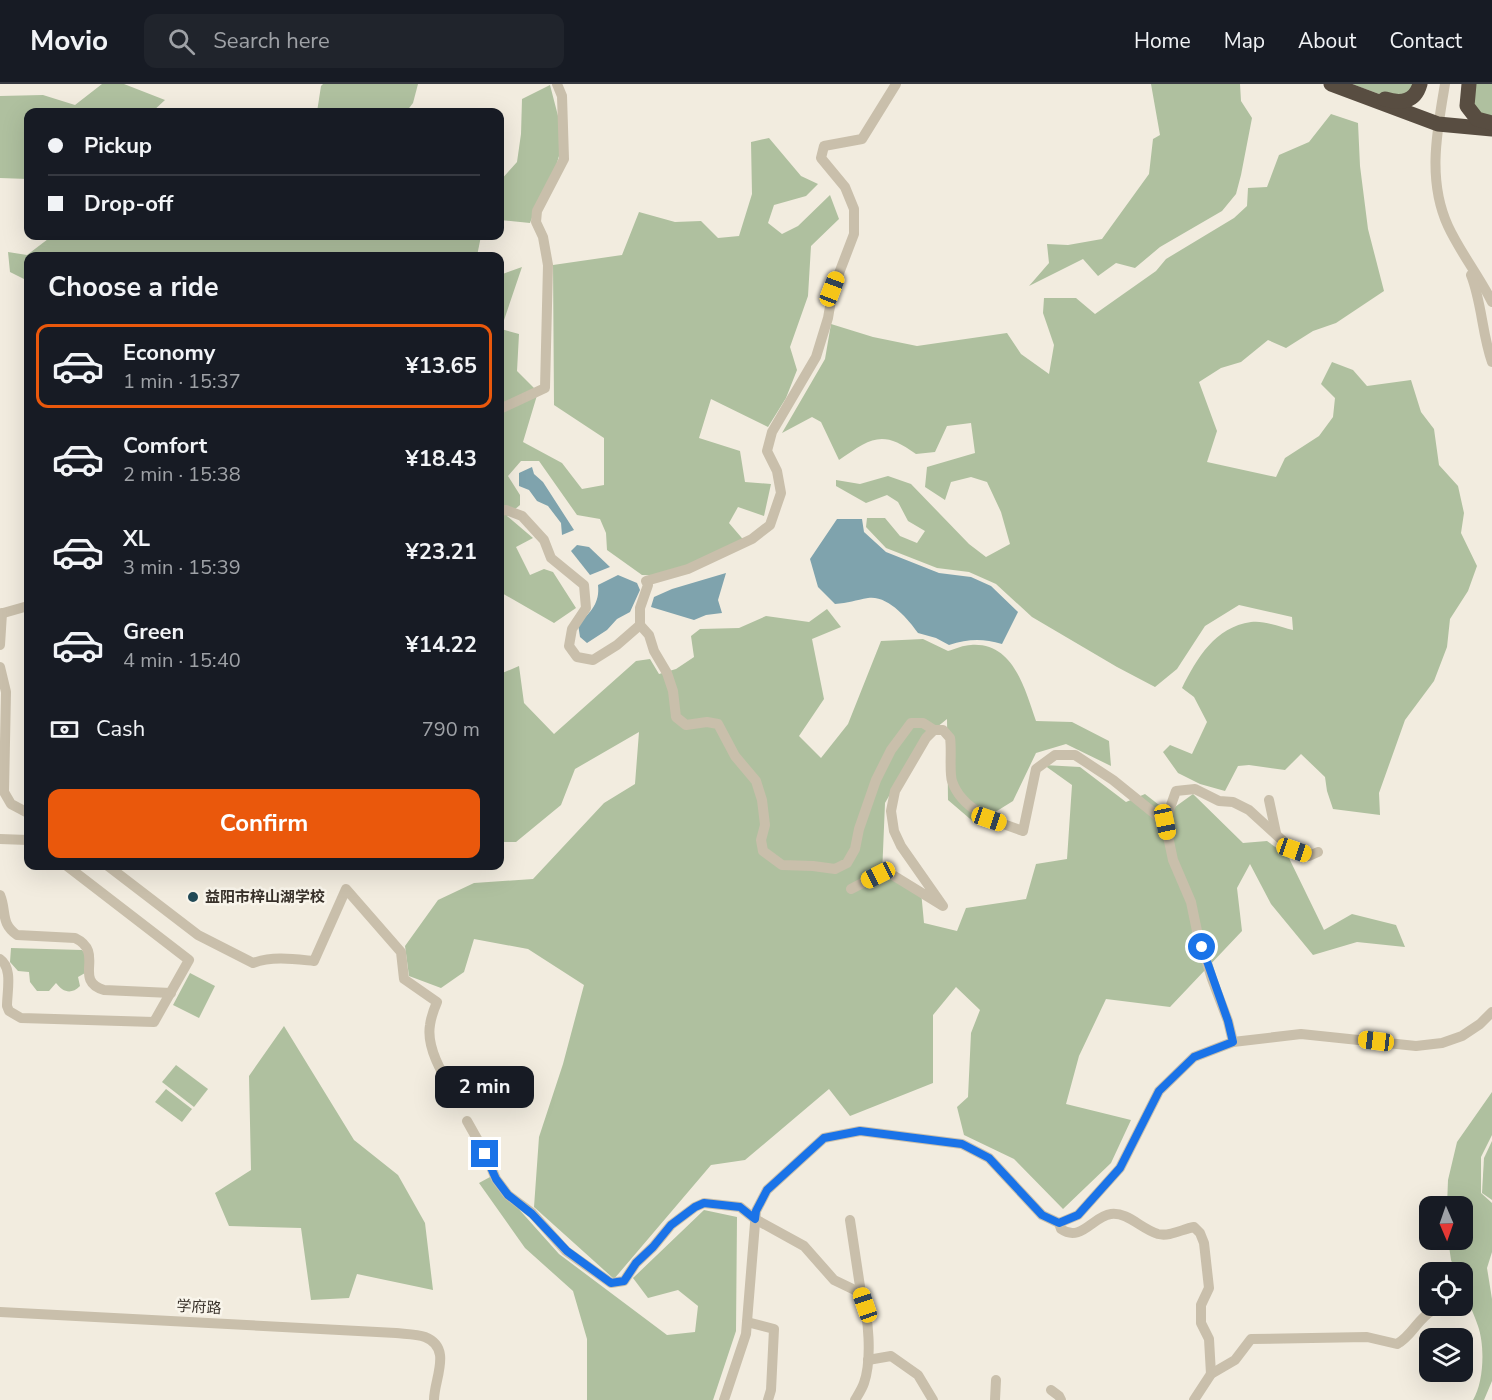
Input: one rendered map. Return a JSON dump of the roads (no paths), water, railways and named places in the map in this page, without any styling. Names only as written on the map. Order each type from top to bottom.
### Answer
[{"type":"highway","points":[[1332,84],[1398,103],[1419,91],[1420,84]]},
{"type":"highway","points":[[1332,84],[1438,124],[1492,129]]},
{"type":"highway","points":[[1469,84],[1467,106],[1478,120],[1492,123]]},
{"type":"street","points":[[504,407],[545,388],[548,265],[543,237],[536,222],[537,211],[564,159],[562,96],[557,84]]},
{"type":"street","points":[[896,84],[862,139],[824,146],[821,158],[845,187],[854,209],[854,234],[832,289],[828,318],[816,357],[772,432],[767,451],[777,471],[781,493],[770,525],[752,539],[698,564],[646,581],[648,585],[640,608],[640,625],[649,635],[654,651],[667,673],[673,692],[676,717],[686,725],[708,722],[718,724],[735,756],[756,781],[762,800],[765,825],[760,840],[763,851],[782,865],[835,869],[847,863],[855,849],[859,829],[876,780],[891,750],[911,723],[923,723],[934,730],[943,730],[950,738],[951,780],[965,802],[989,819],[1023,831],[1036,769],[1055,755],[1075,755],[1113,780],[1165,822]]},
{"type":"street","points":[[1445,84],[1434,155],[1438,197],[1448,226],[1492,302]]},
{"type":"street","points":[[1461,247],[1480,301],[1486,345],[1492,363]]},
{"type":"street","points":[[504,510],[522,516],[544,540],[551,558],[584,585],[586,608],[572,629],[569,646],[577,657],[593,660],[617,645],[640,625]]},
{"type":"street","points":[[0,645],[1,614],[24,607]]},
{"type":"street","points":[[0,667],[6,692],[4,792],[11,804],[24,811]]},
{"type":"street","points":[[851,889],[878,875],[891,874],[943,906],[901,846],[894,831],[891,811],[894,791],[926,738],[934,730]]},
{"type":"street","points":[[1233,1042],[1197,931],[1191,902],[1173,860],[1165,822],[1176,791],[1195,789],[1219,801],[1233,802],[1249,810],[1294,850],[1309,856],[1318,852]]},
{"type":"street","points":[[1269,800],[1276,833]]},
{"type":"street","points":[[0,839],[24,840]]},
{"type":"street","points":[[0,959],[6,965],[8,972],[7,1006],[9,1011],[21,1018],[154,1022],[189,960],[72,870]]},
{"type":"street","points":[[113,870],[198,935],[253,963],[266,959],[287,958],[314,961],[346,889],[401,952],[405,979],[436,1002],[430,1026],[431,1046],[444,1077],[455,1095]]},
{"type":"street","points":[[0,895],[5,922],[17,935],[75,938],[83,942],[88,947],[88,976],[97,988],[171,993]]},
{"type":"street","points":[[724,1400],[746,1334],[756,1211],[767,1190],[824,1138],[860,1131],[962,1144],[989,1158],[1042,1215],[1059,1223],[1078,1215],[1120,1168],[1159,1091],[1194,1057],[1233,1042],[1308,1034],[1416,1046],[1442,1043],[1462,1036],[1480,1024],[1492,1012]]},
{"type":"street","points":[[467,1121],[496,1179],[508,1195],[532,1214],[567,1251],[611,1283],[624,1281],[636,1263],[671,1225],[704,1203],[740,1207],[755,1219],[804,1246],[834,1280],[861,1293]]},
{"type":"street","points":[[1059,1223],[1060,1229],[1066,1233],[1081,1232],[1107,1214],[1118,1214],[1127,1217],[1144,1229],[1167,1235],[1194,1227],[1200,1233],[1204,1243],[1209,1288],[1201,1305],[1201,1323],[1209,1339],[1211,1374]]},
{"type":"street","points":[[850,1220],[861,1293],[865,1305],[868,1360],[864,1383],[855,1400]]},
{"type":"street","name":"学府路","points":[[0,1312],[396,1333],[425,1337],[438,1346],[441,1354],[434,1400]]},
{"type":"street","points":[[1194,1400],[1211,1374],[1235,1360],[1251,1338],[1367,1337],[1397,1344],[1407,1339],[1425,1316]]},
{"type":"street","points":[[747,1322],[774,1329],[771,1390],[768,1400]]},
{"type":"street","points":[[868,1360],[891,1356],[918,1375],[933,1400]]},
{"type":"street","points":[[995,1400],[996,1380]]},
{"type":"street","points":[[1051,1390],[1061,1400]]},
{"type":"water","points":[[532,467],[534,474],[543,482],[574,530],[562,535],[561,523],[548,506],[537,501],[529,490],[519,486],[519,473]]},
{"type":"water","points":[[837,519],[862,519],[864,532],[886,552],[939,573],[971,577],[991,586],[1018,612],[1002,644],[975,640],[949,645],[936,638],[918,633],[897,609],[875,598],[835,604],[818,587],[810,559]]},
{"type":"water","points":[[577,545],[589,547],[610,567],[590,575],[571,551]]},
{"type":"water","points":[[726,573],[718,600],[722,613],[706,615],[694,620],[651,607],[654,597],[672,589]]},
{"type":"water","points":[[618,575],[637,583],[640,590],[630,612],[617,619],[607,630],[587,643],[580,637],[578,624],[594,607],[598,597],[598,585]]},
{"type":"place","name":"益阳市梓山湖学校","points":[[193,897]]}]
